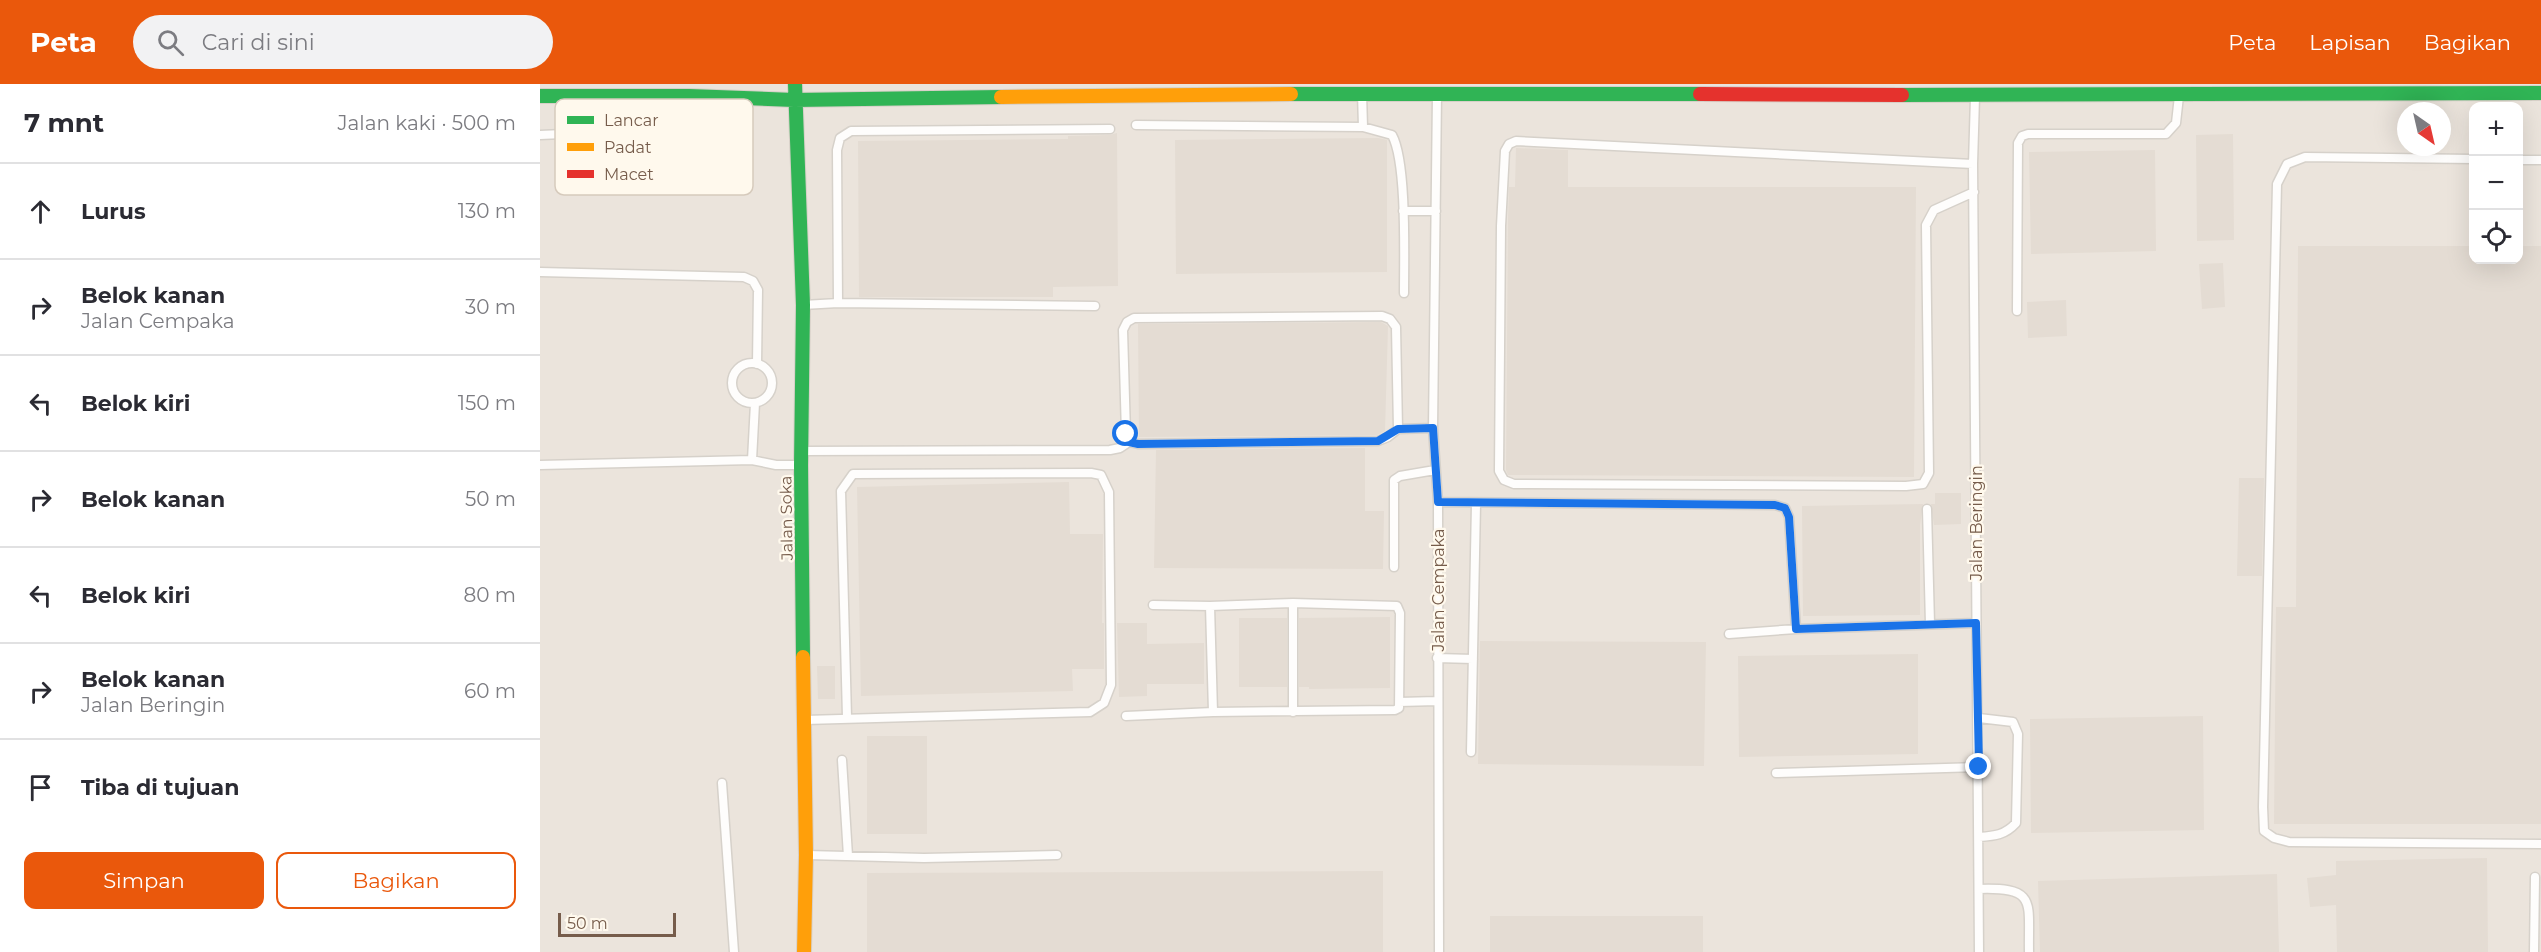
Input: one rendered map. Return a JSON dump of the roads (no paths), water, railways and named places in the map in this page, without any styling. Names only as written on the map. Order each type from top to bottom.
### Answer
[{"type":"street","name":"Jalan Soka","points":[[795,84],[803,305],[801,465],[806,855],[804,952]]},
{"type":"street","points":[[540,96],[689,96],[794,100],[1317,89],[1362,93],[1437,89],[1857,90],[1975,93],[2541,93]]},
{"type":"lane","name":"Jalan Cempaka","points":[[1437,89],[1433,428],[1438,502],[1439,952]]},
{"type":"lane","points":[[1362,93],[1363,127]]},
{"type":"lane","name":"Jalan Beringin","points":[[1975,93],[1973,164],[1979,952]]},
{"type":"lane","points":[[2017,311],[2018,143],[2022,136],[2028,134],[2166,134],[2176,123],[2179,93]]},
{"type":"lane","points":[[1136,125],[1363,127],[1392,135],[1397,145],[1402,211],[1404,293]]},
{"type":"lane","points":[[838,303],[837,150],[840,138],[851,131],[1110,129]]},
{"type":"lane","points":[[540,135],[555,134]]},
{"type":"lane","points":[[1973,164],[1516,141],[1509,144],[1505,151],[1500,226],[1499,471],[1504,480],[1514,484],[1906,486],[1923,484],[1929,473],[1926,225],[1934,210],[1974,192]]},
{"type":"lane","points":[[2469,159],[2305,157],[2287,164],[2277,184],[2264,831],[2274,838],[2289,842],[2541,844]]},
{"type":"lane","points":[[2523,160],[2541,160]]},
{"type":"lane","points":[[1402,211],[1436,211]]},
{"type":"lane","points":[[540,272],[744,277],[753,281],[758,290],[757,364]]},
{"type":"lane","points":[[803,305],[838,303],[1095,306]]},
{"type":"lane","points":[[1129,442],[1126,434],[1123,330],[1127,322],[1134,318],[1382,316],[1390,319],[1396,327],[1398,429]]},
{"type":"lane","points":[[757,364],[769,372],[771,387],[763,400],[755,403],[741,400],[732,387],[736,372],[742,366],[757,364]]},
{"type":"lane","points":[[752,460],[755,403]]},
{"type":"lane","points":[[801,451],[1110,450],[1120,448],[1129,442],[1138,444],[1378,441],[1398,429],[1433,428]]},
{"type":"lane","points":[[540,465],[752,460],[776,465],[801,465]]},
{"type":"lane","points":[[1394,567],[1392,485],[1394,480],[1400,476],[1435,470]]},
{"type":"lane","points":[[805,720],[847,717],[1090,712],[1104,703],[1111,685],[1109,492],[1101,475],[1091,473],[853,474],[841,491],[847,717]]},
{"type":"lane","points":[[1438,502],[1775,505],[1785,508],[1789,517],[1796,629]]},
{"type":"lane","points":[[1471,752],[1476,504]]},
{"type":"lane","points":[[1927,509],[1930,624]]},
{"type":"lane","points":[[1293,603],[1293,712]]},
{"type":"lane","points":[[1126,717],[1213,712],[1398,709],[1400,614],[1396,606],[1293,603],[1210,606],[1153,605]]},
{"type":"lane","points":[[1210,606],[1213,712]]},
{"type":"lane","points":[[1729,634],[1796,629],[1976,623]]},
{"type":"lane","points":[[1437,658],[1473,659]]},
{"type":"lane","points":[[1399,702],[1437,701]]},
{"type":"lane","points":[[1979,718],[2013,722],[2018,734],[2016,823],[2010,830],[1999,836],[1979,837]]},
{"type":"lane","points":[[842,760],[848,856]]},
{"type":"lane","points":[[1776,772],[1979,767]]},
{"type":"lane","points":[[722,783],[734,952]]},
{"type":"lane","points":[[806,855],[924,858],[1058,855]]},
{"type":"lane","points":[[2534,952],[2535,877]]},
{"type":"lane","points":[[1979,889],[2001,888],[2024,894],[2028,903],[2029,952]]}]
